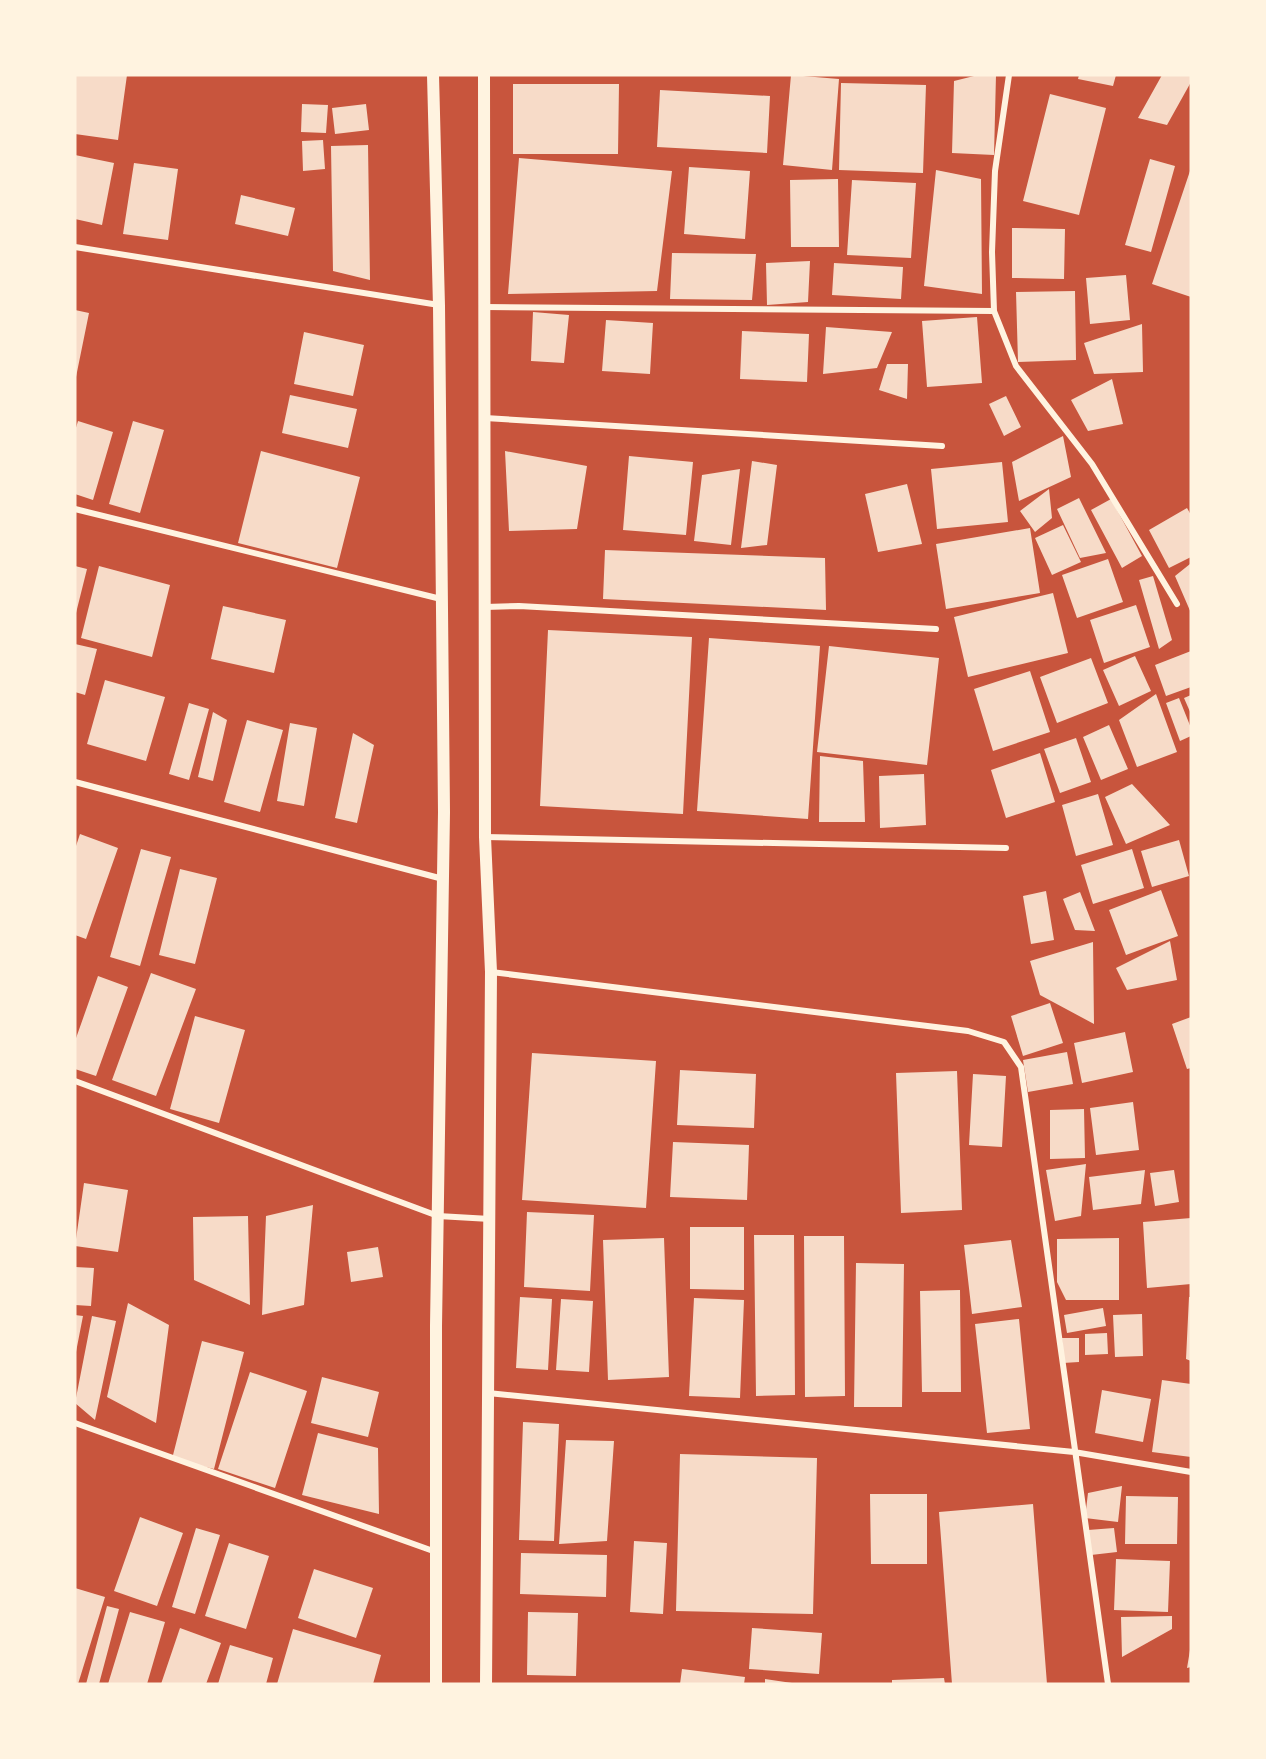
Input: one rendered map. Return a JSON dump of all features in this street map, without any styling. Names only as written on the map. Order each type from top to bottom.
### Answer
[{"type":"main road","points":[[433,75],[439,306],[443,879],[438,1216],[436,1684]]},
{"type":"main road","points":[[484,75],[485,837],[491,972],[486,1684]]},
{"type":"street","points":[[1009,75],[995,171],[992,252],[994,310],[1016,366],[1092,464],[1177,604]]},
{"type":"street","points":[[75,247],[439,306]]},
{"type":"street","points":[[484,307],[994,310]]},
{"type":"street","points":[[485,418],[942,446]]},
{"type":"street","points":[[75,509],[441,599]]},
{"type":"street","points":[[485,607],[519,606],[936,629]]},
{"type":"street","points":[[75,782],[443,879]]},
{"type":"street","points":[[485,837],[1006,848]]},
{"type":"street","points":[[491,972],[968,1031],[1004,1042],[1021,1067],[1108,1684]]},
{"type":"street","points":[[75,1081],[438,1216],[490,1219]]},
{"type":"street","points":[[489,1393],[1074,1452],[1191,1472]]},
{"type":"street","points":[[75,1423],[437,1553]]},
{"type":"building","points":[[75,75],[127,75],[118,140],[75,134]]},
{"type":"building","points":[[791,75],[839,79],[832,170],[783,165]]},
{"type":"building","points":[[978,75],[996,75],[994,155],[952,153],[954,81]]},
{"type":"building","points":[[1079,75],[1116,75],[1113,86],[1078,79]]},
{"type":"building","points":[[1162,75],[1191,75],[1191,82],[1167,125],[1138,118]]},
{"type":"building","points":[[841,83],[926,85],[923,173],[839,170]]},
{"type":"building","points":[[513,84],[619,84],[618,154],[513,154]]},
{"type":"building","points":[[660,90],[770,96],[767,153],[657,147]]},
{"type":"building","points":[[1050,94],[1106,108],[1079,215],[1023,201]]},
{"type":"building","points":[[302,104],[328,105],[326,133],[301,132]]},
{"type":"building","points":[[366,104],[369,130],[335,134],[332,108]]},
{"type":"building","points":[[323,140],[325,169],[303,171],[302,141]]},
{"type":"building","points":[[368,145],[370,280],[333,271],[331,146]]},
{"type":"building","points":[[75,155],[114,163],[102,225],[75,219]]},
{"type":"building","points":[[519,158],[672,171],[657,291],[508,294]]},
{"type":"building","points":[[1150,159],[1175,166],[1151,252],[1125,245]]},
{"type":"building","points":[[134,163],[178,169],[168,240],[123,234]]},
{"type":"building","points":[[689,167],[750,171],[745,239],[684,234]]},
{"type":"building","points":[[1191,168],[1191,297],[1152,284]]},
{"type":"building","points":[[936,170],[981,179],[982,294],[924,286]]},
{"type":"building","points":[[838,179],[839,247],[791,247],[790,180]]},
{"type":"building","points":[[852,180],[916,183],[911,258],[847,255]]},
{"type":"building","points":[[241,195],[295,208],[288,236],[235,224]]},
{"type":"building","points":[[1012,228],[1065,229],[1064,279],[1012,278]]},
{"type":"building","points":[[672,253],[756,254],[752,300],[670,299]]},
{"type":"building","points":[[810,261],[808,302],[767,305],[766,263]]},
{"type":"building","points":[[834,263],[903,267],[901,299],[832,295]]},
{"type":"building","points":[[1126,275],[1130,320],[1090,324],[1086,278]]},
{"type":"building","points":[[1075,291],[1076,360],[1018,362],[1016,292]]},
{"type":"building","points":[[75,310],[89,313],[76,377],[75,376]]},
{"type":"building","points":[[533,312],[569,315],[564,363],[531,361]]},
{"type":"building","points":[[977,317],[982,383],[927,387],[922,321]]},
{"type":"building","points":[[606,320],[653,323],[650,374],[602,371]]},
{"type":"building","points":[[1142,324],[1143,372],[1094,374],[1084,343]]},
{"type":"building","points":[[826,327],[892,332],[877,368],[823,374]]},
{"type":"building","points":[[742,331],[809,334],[807,382],[740,379]]},
{"type":"building","points":[[304,332],[364,345],[353,396],[294,384]]},
{"type":"building","points":[[887,364],[908,364],[907,399],[879,390]]},
{"type":"building","points":[[1112,379],[1123,424],[1088,431],[1071,400]]},
{"type":"building","points":[[290,395],[357,409],[348,448],[282,433]]},
{"type":"building","points":[[1006,396],[1021,427],[1004,436],[989,404]]},
{"type":"building","points":[[78,421],[113,432],[93,500],[75,494],[75,431]]},
{"type":"building","points":[[133,421],[164,430],[140,513],[109,504]]},
{"type":"building","points":[[1063,436],[1071,477],[1019,501],[1012,462]]},
{"type":"building","points":[[261,451],[360,477],[337,568],[238,543]]},
{"type":"building","points":[[505,451],[587,466],[577,529],[509,531]]},
{"type":"building","points":[[629,456],[693,462],[686,535],[623,530]]},
{"type":"building","points":[[752,461],[777,465],[767,545],[741,548]]},
{"type":"building","points":[[1002,462],[1008,522],[937,529],[931,469]]},
{"type":"building","points":[[740,469],[731,545],[694,541],[702,475]]},
{"type":"building","points":[[907,484],[922,544],[878,552],[865,494]]},
{"type":"building","points":[[1049,489],[1052,518],[1035,532],[1020,511]]},
{"type":"building","points":[[1079,498],[1106,553],[1080,558],[1057,509]]},
{"type":"building","points":[[1111,499],[1142,556],[1122,568],[1091,510]]},
{"type":"building","points":[[1187,508],[1191,515],[1191,557],[1169,568],[1149,530]]},
{"type":"building","points":[[1063,525],[1081,562],[1052,575],[1035,538]]},
{"type":"building","points":[[1030,528],[1040,593],[946,609],[936,544]]},
{"type":"building","points":[[605,550],[825,558],[826,610],[603,599]]},
{"type":"building","points":[[1108,559],[1123,602],[1077,618],[1062,575]]},
{"type":"building","points":[[1190,564],[1191,567],[1191,613],[1175,576]]},
{"type":"building","points":[[75,566],[87,569],[76,613],[75,613]]},
{"type":"building","points":[[99,566],[170,585],[152,657],[81,638]]},
{"type":"building","points":[[1153,576],[1172,640],[1159,649],[1139,580]]},
{"type":"building","points":[[1053,593],[1068,653],[968,677],[954,617]]},
{"type":"building","points":[[1136,605],[1150,647],[1104,663],[1090,620]]},
{"type":"building","points":[[223,606],[286,620],[274,673],[211,659]]},
{"type":"building","points":[[548,630],[692,637],[683,814],[540,806]]},
{"type":"building","points":[[709,638],[820,646],[808,819],[697,811]]},
{"type":"building","points":[[75,644],[97,649],[85,695],[75,692]]},
{"type":"building","points":[[829,646],[939,658],[927,765],[817,752]]},
{"type":"building","points":[[1191,651],[1191,687],[1166,696],[1155,665]]},
{"type":"building","points":[[1135,656],[1151,691],[1119,706],[1103,670]]},
{"type":"building","points":[[1091,658],[1108,703],[1057,723],[1040,677]]},
{"type":"building","points":[[1030,671],[1050,732],[993,751],[974,689]]},
{"type":"building","points":[[105,680],[165,697],[146,761],[87,744]]},
{"type":"building","points":[[1156,694],[1177,752],[1137,767],[1119,720]]},
{"type":"building","points":[[1191,695],[1191,714],[1184,698]]},
{"type":"building","points":[[1179,698],[1191,728],[1191,736],[1180,741],[1166,703]]},
{"type":"building","points":[[189,703],[209,709],[189,780],[169,774]]},
{"type":"building","points":[[213,712],[227,720],[213,781],[198,777]]},
{"type":"building","points":[[247,720],[283,730],[260,812],[224,802]]},
{"type":"building","points":[[290,723],[317,728],[304,806],[277,801]]},
{"type":"building","points":[[1109,725],[1128,769],[1101,780],[1083,737]]},
{"type":"building","points":[[353,733],[374,745],[357,823],[335,818]]},
{"type":"building","points":[[1076,738],[1091,782],[1060,793],[1044,749]]},
{"type":"building","points":[[1040,753],[1055,802],[1006,818],[991,770]]},
{"type":"building","points":[[820,756],[863,761],[865,822],[819,822]]},
{"type":"building","points":[[924,774],[926,825],[880,828],[879,776]]},
{"type":"building","points":[[1132,784],[1170,825],[1126,844],[1105,797]]},
{"type":"building","points":[[1098,794],[1113,845],[1076,856],[1062,805]]},
{"type":"building","points":[[80,834],[118,848],[86,939],[75,935],[75,849]]},
{"type":"building","points":[[1179,840],[1189,876],[1152,887],[1141,851]]},
{"type":"building","points":[[141,849],[171,857],[140,966],[110,957]]},
{"type":"building","points":[[1132,849],[1144,888],[1093,904],[1081,865]]},
{"type":"building","points":[[180,869],[217,878],[195,964],[159,955]]},
{"type":"building","points":[[1161,890],[1178,936],[1126,955],[1109,910]]},
{"type":"building","points":[[1046,891],[1054,940],[1031,944],[1023,896]]},
{"type":"building","points":[[1080,892],[1095,931],[1075,930],[1063,899]]},
{"type":"building","points":[[1170,941],[1177,980],[1127,990],[1116,968]]},
{"type":"building","points":[[1093,942],[1094,1024],[1040,995],[1030,961]]},
{"type":"building","points":[[151,973],[196,989],[156,1096],[112,1080]]},
{"type":"building","points":[[98,976],[128,987],[96,1076],[75,1069],[75,1041]]},
{"type":"building","points":[[1050,1003],[1063,1043],[1023,1056],[1011,1016]]},
{"type":"building","points":[[195,1016],[245,1030],[219,1123],[170,1109]]},
{"type":"building","points":[[1191,1017],[1191,1068],[1187,1069],[1172,1024]]},
{"type":"building","points":[[1125,1032],[1133,1072],[1082,1083],[1074,1043]]},
{"type":"building","points":[[1067,1052],[1073,1084],[1028,1092],[1023,1060]]},
{"type":"building","points":[[532,1053],[656,1061],[646,1208],[522,1200]]},
{"type":"building","points":[[680,1070],[756,1074],[754,1128],[677,1125]]},
{"type":"building","points":[[957,1071],[962,1210],[901,1213],[896,1073]]},
{"type":"building","points":[[973,1074],[1006,1076],[1002,1147],[969,1145]]},
{"type":"building","points":[[1133,1102],[1139,1150],[1096,1155],[1090,1108]]},
{"type":"building","points":[[1084,1109],[1085,1158],[1050,1159],[1050,1110]]},
{"type":"building","points":[[673,1142],[749,1145],[747,1200],[670,1197]]},
{"type":"building","points":[[1086,1164],[1081,1216],[1055,1221],[1046,1170]]},
{"type":"building","points":[[1145,1170],[1141,1204],[1093,1210],[1089,1177]]},
{"type":"building","points":[[1174,1170],[1179,1202],[1155,1206],[1150,1173]]},
{"type":"building","points":[[84,1183],[128,1190],[118,1252],[75,1246]]},
{"type":"building","points":[[313,1205],[304,1305],[262,1315],[266,1216]]},
{"type":"building","points":[[527,1212],[594,1215],[590,1291],[524,1287]]},
{"type":"building","points":[[248,1216],[250,1305],[194,1280],[193,1217]]},
{"type":"building","points":[[1191,1218],[1191,1284],[1147,1288],[1143,1222]]},
{"type":"building","points":[[690,1227],[744,1227],[744,1290],[690,1289]]},
{"type":"building","points":[[754,1235],[794,1235],[795,1395],[756,1396]]},
{"type":"building","points":[[804,1236],[844,1236],[845,1396],[805,1397]]},
{"type":"building","points":[[664,1238],[669,1377],[608,1380],[603,1240]]},
{"type":"building","points":[[1119,1238],[1119,1300],[1066,1300],[1057,1282],[1057,1239]]},
{"type":"building","points":[[1011,1240],[1022,1307],[972,1314],[964,1245]]},
{"type":"building","points":[[378,1247],[383,1277],[351,1282],[347,1252]]},
{"type":"building","points":[[856,1263],[904,1264],[902,1407],[854,1407]]},
{"type":"building","points":[[75,1267],[94,1268],[91,1306],[75,1305]]},
{"type":"building","points":[[960,1290],[961,1392],[922,1392],[920,1291]]},
{"type":"building","points":[[520,1297],[552,1299],[548,1370],[516,1368]]},
{"type":"building","points":[[1189,1297],[1191,1297],[1191,1361],[1186,1359]]},
{"type":"building","points":[[694,1298],[744,1300],[740,1398],[689,1396]]},
{"type":"building","points":[[561,1299],[593,1301],[589,1372],[556,1370]]},
{"type":"building","points":[[128,1303],[169,1325],[156,1423],[107,1397]]},
{"type":"building","points":[[1103,1308],[1106,1326],[1067,1333],[1064,1315]]},
{"type":"building","points":[[1142,1314],[1143,1356],[1115,1357],[1113,1315]]},
{"type":"building","points":[[75,1315],[83,1316],[76,1352],[75,1352]]},
{"type":"building","points":[[92,1316],[116,1321],[95,1420],[75,1403]]},
{"type":"building","points":[[1019,1319],[1030,1429],[987,1433],[975,1324]]},
{"type":"building","points":[[1107,1333],[1108,1354],[1085,1355],[1085,1334]]},
{"type":"building","points":[[1062,1338],[1079,1338],[1079,1362],[1063,1363]]},
{"type":"building","points":[[202,1341],[244,1352],[214,1469],[172,1459]]},
{"type":"building","points":[[250,1372],[307,1391],[275,1488],[218,1469]]},
{"type":"building","points":[[322,1377],[379,1392],[368,1437],[311,1423]]},
{"type":"building","points":[[1162,1380],[1191,1384],[1191,1457],[1152,1452]]},
{"type":"building","points":[[1102,1390],[1151,1399],[1143,1442],[1095,1433]]},
{"type":"building","points":[[523,1422],[559,1424],[554,1541],[519,1540]]},
{"type":"building","points":[[318,1433],[378,1448],[379,1514],[302,1495]]},
{"type":"building","points":[[566,1440],[614,1441],[607,1541],[559,1544]]},
{"type":"building","points":[[680,1454],[817,1458],[813,1614],[676,1611]]},
{"type":"building","points":[[1122,1486],[1118,1522],[1085,1518],[1088,1493]]},
{"type":"building","points":[[870,1494],[927,1494],[927,1564],[871,1564]]},
{"type":"building","points":[[1126,1496],[1178,1497],[1177,1544],[1125,1544]]},
{"type":"building","points":[[1033,1504],[1047,1684],[952,1684],[939,1512]]},
{"type":"building","points":[[140,1517],[183,1533],[157,1606],[114,1591]]},
{"type":"building","points":[[196,1528],[220,1535],[195,1614],[172,1607]]},
{"type":"building","points":[[1114,1528],[1117,1552],[1091,1555],[1088,1530]]},
{"type":"building","points":[[634,1541],[667,1543],[663,1614],[630,1612]]},
{"type":"building","points":[[229,1543],[269,1556],[246,1629],[205,1616]]},
{"type":"building","points":[[521,1553],[607,1555],[606,1597],[520,1594]]},
{"type":"building","points":[[1116,1559],[1170,1561],[1168,1612],[1114,1610]]},
{"type":"building","points":[[314,1569],[373,1588],[356,1638],[298,1618]]},
{"type":"building","points":[[75,1588],[105,1597],[78,1684],[75,1684]]},
{"type":"building","points":[[107,1606],[119,1609],[99,1684],[86,1684]]},
{"type":"building","points":[[130,1612],[165,1622],[147,1684],[108,1684]]},
{"type":"building","points":[[528,1612],[578,1613],[576,1676],[527,1675]]},
{"type":"building","points":[[1172,1616],[1172,1629],[1122,1657],[1121,1617]]},
{"type":"building","points":[[180,1628],[221,1643],[206,1684],[161,1684]]},
{"type":"building","points":[[752,1628],[822,1633],[819,1674],[749,1669]]},
{"type":"building","points":[[293,1629],[381,1655],[373,1684],[277,1684]]},
{"type":"building","points":[[230,1645],[273,1658],[266,1684],[218,1684]]},
{"type":"building","points":[[1190,1650],[1191,1667],[1187,1668]]},
{"type":"building","points":[[682,1669],[745,1677],[744,1684],[680,1684]]},
{"type":"building","points":[[944,1678],[945,1684],[892,1684],[892,1680]]},
{"type":"building","points":[[765,1679],[792,1683],[792,1684],[765,1684]]}]
